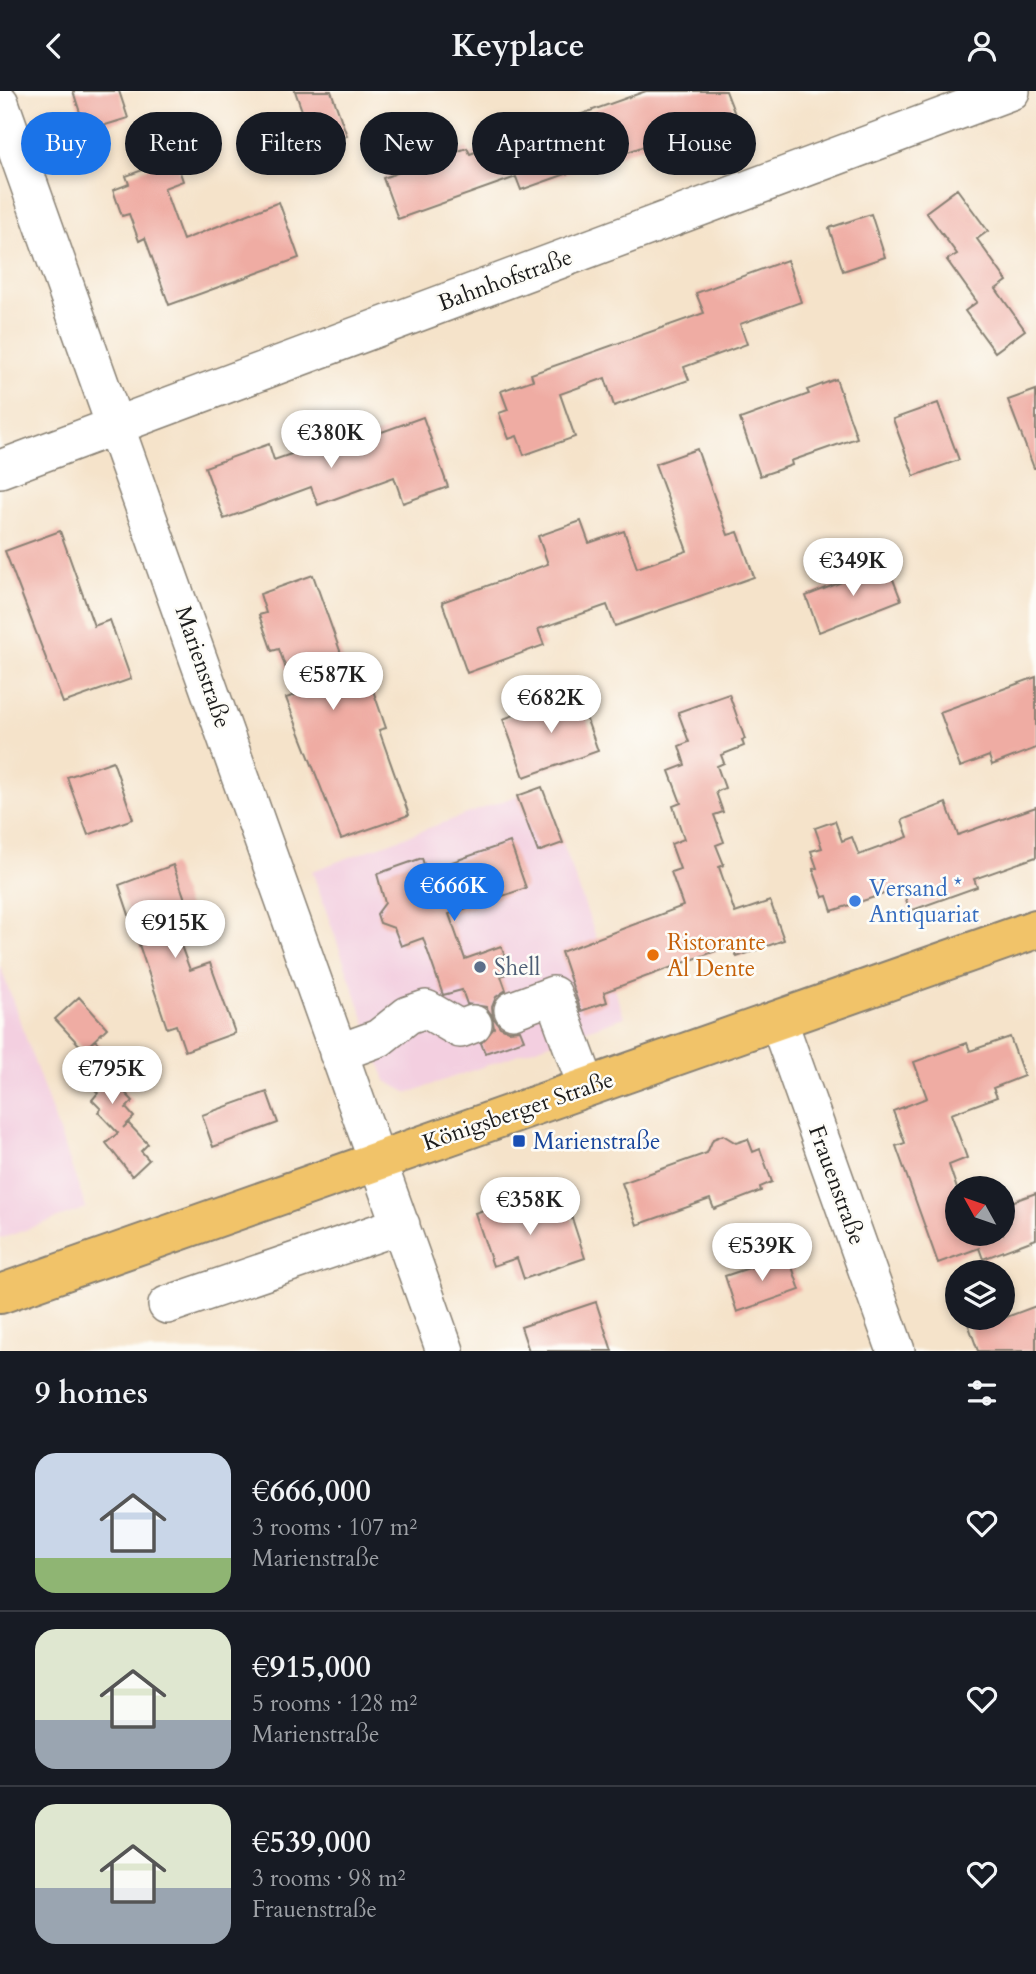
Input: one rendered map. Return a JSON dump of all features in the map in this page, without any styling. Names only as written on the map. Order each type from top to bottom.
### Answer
[{"type":"main road","name":"Königsberger Straße","points":[[0,1294],[1036,929]]},
{"type":"street","name":"Bahnhofstraße","points":[[0,469],[1011,91]]},
{"type":"street","name":"Marienstraße","points":[[0,103],[445,1351]]},
{"type":"street","points":[[513,1010],[554,995],[587,1087]]},
{"type":"street","points":[[338,1052],[379,1038],[408,1015],[426,1009],[460,1029],[473,1024]]},
{"type":"street","name":"Frauenstraße","points":[[778,1020],[896,1351]]},
{"type":"street","points":[[167,1305],[401,1225]]},
{"type":"shaded area","points":[[543,786],[624,1017],[408,1093],[386,1081],[312,871]]},
{"type":"shaded area","points":[[0,965],[86,1208],[0,1239]]},
{"type":"building","points":[[73,91],[119,91],[126,112],[125,119],[111,123],[111,112],[80,112]]},
{"type":"building","points":[[295,91],[331,91],[338,112],[302,112]]},
{"type":"building","points":[[646,91],[726,91],[734,112],[643,112],[643,147],[629,152],[629,112],[587,112]]},
{"type":"building","points":[[467,148],[472,153],[472,175],[563,175],[521,190],[516,177],[398,219],[383,178],[391,175],[458,175],[458,151]]},
{"type":"building","points":[[181,175],[183,181],[164,188],[183,240],[279,202],[299,258],[169,305],[145,238],[139,241],[129,214],[122,216],[113,190],[129,184],[126,176]]},
{"type":"building","points":[[957,189],[988,231],[977,239],[1007,281],[996,289],[1025,330],[995,352],[965,311],[977,302],[947,260],[957,254],[926,212]]},
{"type":"building","points":[[871,214],[885,257],[843,271],[829,228]]},
{"type":"building","points":[[787,260],[801,302],[740,324],[747,344],[684,367],[689,380],[614,406],[605,378],[560,394],[575,437],[524,455],[517,436],[509,439],[499,413],[508,410],[501,391],[533,380],[531,374],[704,313],[696,293]]},
{"type":"building","points":[[836,379],[857,438],[791,461],[792,465],[760,476],[740,419],[809,394],[807,390]]},
{"type":"building","points":[[1036,390],[1036,468],[1034,468],[1008,400]]},
{"type":"building","points":[[938,403],[959,460],[914,476],[893,419]]},
{"type":"building","points":[[423,417],[448,487],[403,503],[394,477],[318,505],[311,487],[224,519],[205,467],[269,444],[274,460],[343,436],[346,445]]},
{"type":"building","points":[[697,449],[728,535],[738,532],[754,577],[615,626],[607,605],[538,629],[544,645],[467,673],[442,602],[548,564],[538,536],[581,521],[589,543],[624,531],[637,568],[687,551],[655,464]]},
{"type":"building","points":[[60,531],[94,626],[110,620],[131,679],[63,703],[5,551]]},
{"type":"building","points":[[887,564],[901,600],[819,632],[806,596]]},
{"type":"building","points":[[313,575],[349,676],[366,670],[386,728],[379,730],[409,815],[341,839],[286,698],[295,695],[279,649],[272,651],[259,615],[266,613],[260,594]]},
{"type":"building","points":[[1036,677],[1036,748],[992,765],[989,756],[960,767],[940,712]]},
{"type":"building","points":[[577,692],[598,751],[524,777],[503,719]]},
{"type":"building","points":[[729,694],[745,739],[742,740],[744,746],[721,755],[724,763],[717,766],[725,788],[716,792],[723,812],[714,815],[724,842],[716,845],[724,865],[719,867],[735,913],[770,901],[784,940],[737,957],[732,945],[604,992],[607,1002],[581,1011],[561,952],[683,906],[671,872],[680,869],[671,844],[684,839],[673,806],[681,803],[669,771],[685,765],[679,746],[689,742],[678,712]]},
{"type":"building","points":[[113,761],[133,819],[88,835],[67,777]]},
{"type":"building","points":[[542,787],[563,843],[538,852],[517,796]]},
{"type":"building","points":[[946,803],[958,835],[1036,807],[1036,857],[974,879],[977,887],[910,911],[902,888],[832,911],[827,896],[823,897],[813,869],[817,868],[811,851],[822,848],[815,828],[835,821],[842,841],[852,837],[859,855],[908,837],[902,820]]},
{"type":"building","points":[[510,842],[526,888],[449,914],[465,959],[501,946],[511,972],[501,976],[506,990],[496,997],[492,1007],[493,1017],[500,1027],[509,1031],[520,1030],[524,1040],[485,1053],[481,1043],[494,1028],[492,1016],[486,1007],[467,1004],[462,990],[443,995],[423,938],[401,946],[394,928],[380,923],[377,914],[385,903],[377,874],[422,858],[426,871]]},
{"type":"building","points":[[173,865],[194,925],[176,932],[190,970],[210,963],[235,1033],[185,1051],[176,1025],[167,1028],[119,885]]},
{"type":"building","points":[[79,997],[107,1028],[84,1050],[55,1019]]},
{"type":"building","points":[[1010,1037],[1024,1076],[993,1088],[997,1097],[951,1114],[967,1158],[949,1165],[953,1176],[945,1176],[945,1246],[1015,1246],[1015,1201],[1036,1193],[1036,1239],[983,1259],[979,1248],[938,1263],[896,1146],[905,1143],[893,1111],[927,1098],[914,1062],[967,1043],[970,1051]]},
{"type":"building","points":[[95,1040],[115,1061],[107,1068],[116,1077],[113,1080],[133,1101],[126,1108],[134,1117],[128,1123],[148,1144],[141,1151],[149,1160],[132,1176],[106,1143],[118,1133],[98,1112],[101,1109],[92,1100],[98,1093],[70,1062]]},
{"type":"building","points":[[267,1092],[278,1123],[213,1147],[202,1115]]},
{"type":"building","points":[[723,1135],[736,1143],[748,1139],[753,1152],[760,1149],[772,1182],[760,1187],[761,1191],[714,1209],[710,1199],[637,1225],[622,1183],[707,1153],[713,1139]]},
{"type":"building","points":[[528,1195],[535,1217],[568,1206],[585,1258],[524,1279],[517,1258],[493,1266],[475,1213]]},
{"type":"building","points":[[788,1255],[800,1290],[737,1312],[725,1276]]},
{"type":"building","points":[[596,1302],[612,1351],[529,1351],[521,1327]]},
{"type":"building","points":[[1036,1306],[1036,1351],[978,1351],[970,1330],[1015,1330],[1015,1314]]},
{"type":"place","name":"Versand * Antiquariat","points":[[855,901]]},
{"type":"place","name":"Ristorante Al Dente","points":[[653,955]]},
{"type":"place","name":"Shell","points":[[480,967]]},
{"type":"place","name":"Marienstraße","points":[[519,1141]]}]
